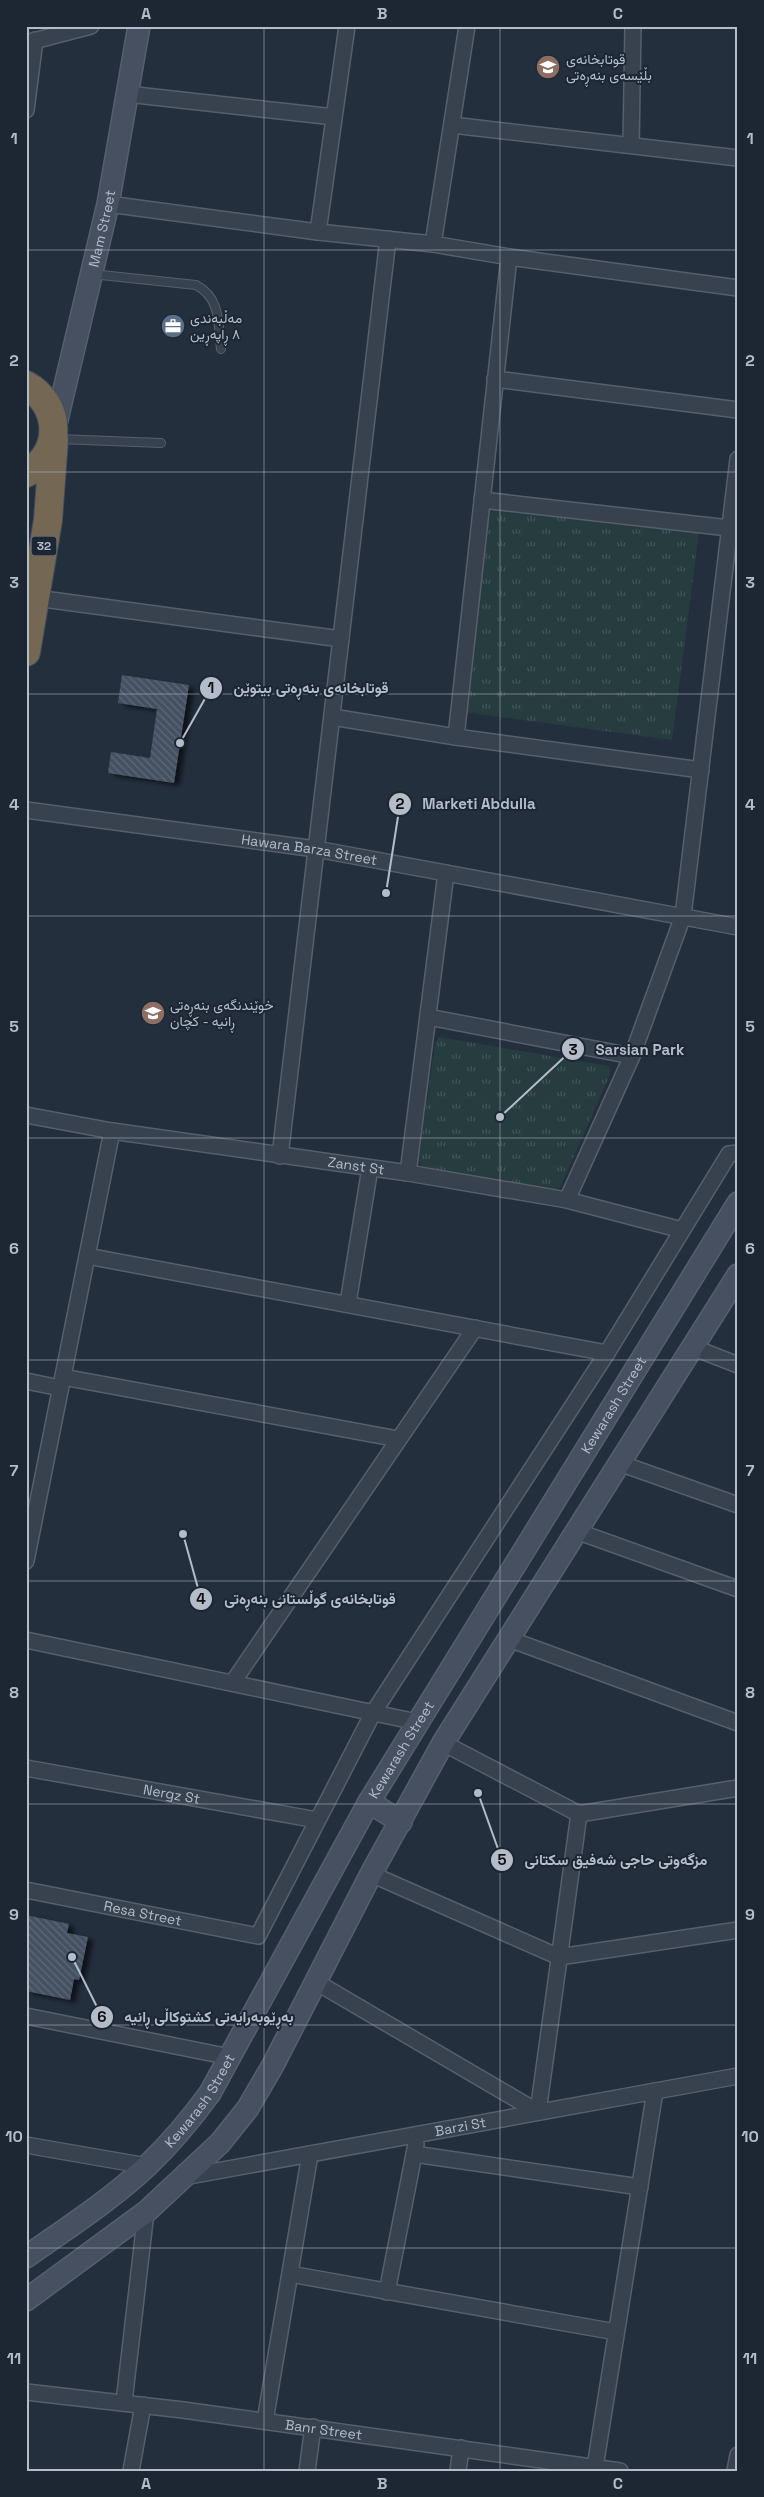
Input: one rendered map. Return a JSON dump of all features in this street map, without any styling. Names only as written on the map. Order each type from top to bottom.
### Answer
[{"type":"highway","name":"32","points":[[26,385],[36,390],[50,407],[54,434],[52,496],[26,652]]},
{"type":"highway","points":[[26,473],[45,458],[54,434]]},
{"type":"main road","name":"Mam Street","points":[[54,434],[108,204],[139,26]]},
{"type":"main road","name":"Kewarash Street","points":[[26,2257],[113,2195],[147,2166],[181,2132],[210,2093],[370,1802],[417,1722],[738,1203]]},
{"type":"main road","points":[[26,2300],[146,2212],[220,2143],[248,2108],[273,2065],[371,1874],[443,1743],[738,1274]]},
{"type":"main road","points":[[370,1802],[401,1822]]},
{"type":"street","points":[[26,110],[31,41],[91,26]]},
{"type":"street","points":[[318,232],[347,26]]},
{"type":"street","points":[[433,244],[467,26]]},
{"type":"street","points":[[630,145],[633,26]]},
{"type":"street","points":[[127,94],[334,117]]},
{"type":"street","points":[[452,124],[738,158]]},
{"type":"street","points":[[108,204],[318,232],[433,244],[509,257],[738,288]]},
{"type":"street","points":[[280,1156],[388,239]]},
{"type":"street","points":[[456,737],[509,257]]},
{"type":"street","points":[[495,379],[738,410]]},
{"type":"street","points":[[567,1200],[632,1056],[683,916],[728,528],[738,459]]},
{"type":"street","points":[[482,500],[728,528]]},
{"type":"street","points":[[36,598],[341,639]]},
{"type":"street","points":[[332,717],[456,737],[701,770]]},
{"type":"street","name":"Hawara Barza Street","points":[[26,810],[316,849],[738,927]]},
{"type":"street","points":[[408,1173],[446,873]]},
{"type":"street","points":[[428,1017],[632,1056]]},
{"type":"street","name":"Zanst St","points":[[26,1115],[112,1131],[408,1173],[567,1200],[682,1230]]},
{"type":"street","points":[[26,1561],[112,1131]]},
{"type":"street","points":[[317,1820],[373,1713],[607,1353],[729,1154],[738,1153]]},
{"type":"street","points":[[348,1303],[370,1168]]},
{"type":"street","points":[[87,1256],[348,1303],[607,1353]]},
{"type":"street","points":[[234,1682],[475,1328]]},
{"type":"street","points":[[692,1347],[738,1365]]},
{"type":"street","points":[[26,1381],[61,1382],[398,1439]]},
{"type":"street","points":[[619,1463],[738,1505]]},
{"type":"street","points":[[576,1531],[738,1589]]},
{"type":"street","points":[[508,1639],[738,1723]]},
{"type":"street","points":[[26,1640],[234,1682],[417,1722]]},
{"type":"street","points":[[443,1743],[579,1814],[738,1788]]},
{"type":"street","name":"Nergz St","points":[[26,1768],[317,1820]]},
{"type":"street","points":[[316,1982],[538,2112],[579,1814]]},
{"type":"street","name":"Resa Street","points":[[26,1890],[258,1936],[317,1820]]},
{"type":"street","points":[[371,1874],[559,1957],[738,1930]]},
{"type":"street","points":[[26,2016],[230,2057]]},
{"type":"street","name":"Barzi St","points":[[184,2177],[738,2076]]},
{"type":"street","points":[[595,2467],[655,2091]]},
{"type":"street","points":[[387,2292],[418,2134]]},
{"type":"street","points":[[26,2144],[147,2166]]},
{"type":"street","points":[[265,2420],[310,2154]]},
{"type":"street","points":[[414,2154],[640,2187]]},
{"type":"street","points":[[124,2402],[146,2212]]},
{"type":"street","points":[[290,2274],[616,2332]]},
{"type":"street","name":"Banr Street","points":[[26,2392],[265,2420],[620,2471]]},
{"type":"street","points":[[132,2471],[143,2405]]},
{"type":"street","points":[[306,2471],[313,2427]]},
{"type":"street","points":[[458,2471],[461,2448]]},
{"type":"street","points":[[735,2471],[738,2454]]},
{"type":"lane","points":[[92,274],[196,285],[207,291],[215,304],[221,349]]},
{"type":"lane","points":[[54,434],[161,442]]},
{"type":"green space","points":[[491,504],[699,532],[672,740],[464,712]]},
{"type":"green space","points":[[439,1037],[608,1066],[611,1069],[560,1188],[536,1189],[422,1170],[419,1159],[435,1043]]},
{"type":"building","points":[[122,675],[189,685],[174,783],[108,773],[111,752],[150,758],[157,709],[118,703]]},
{"type":"building","points":[[26,1915],[69,1924],[67,1933],[88,1937],[79,1980],[74,1979],[70,2000],[26,1991]]},
{"type":"place","name":"قوتابخانه‌ی بڵێسه‌ی بنه‌ڕه‌تی","points":[[548,67]]},
{"type":"place","name":"مەڵبەندی ٨ ڕاپەڕین","points":[[173,326]]},
{"type":"place","name":"قوتابخانەی بنەڕەتی بیتوێن","points":[[180,743]]},
{"type":"place","name":"Marketi Abdulla","points":[[386,893]]},
{"type":"place","name":"خوێندنگەی بنەڕەتی ڕانیە - کچان","points":[[153,1013]]},
{"type":"place","name":"Sarsian Park","points":[[500,1117]]},
{"type":"place","name":"قوتابخانه‌ی گوڵستانی بنه‌ڕه‌تی","points":[[183,1534]]},
{"type":"place","name":"مزگەوتی حاجی شەفیق سکتانی","points":[[478,1793]]},
{"type":"place","name":"بەڕێوبەرایەتی کشتوکاڵی ڕانیە","points":[[72,1957]]}]
